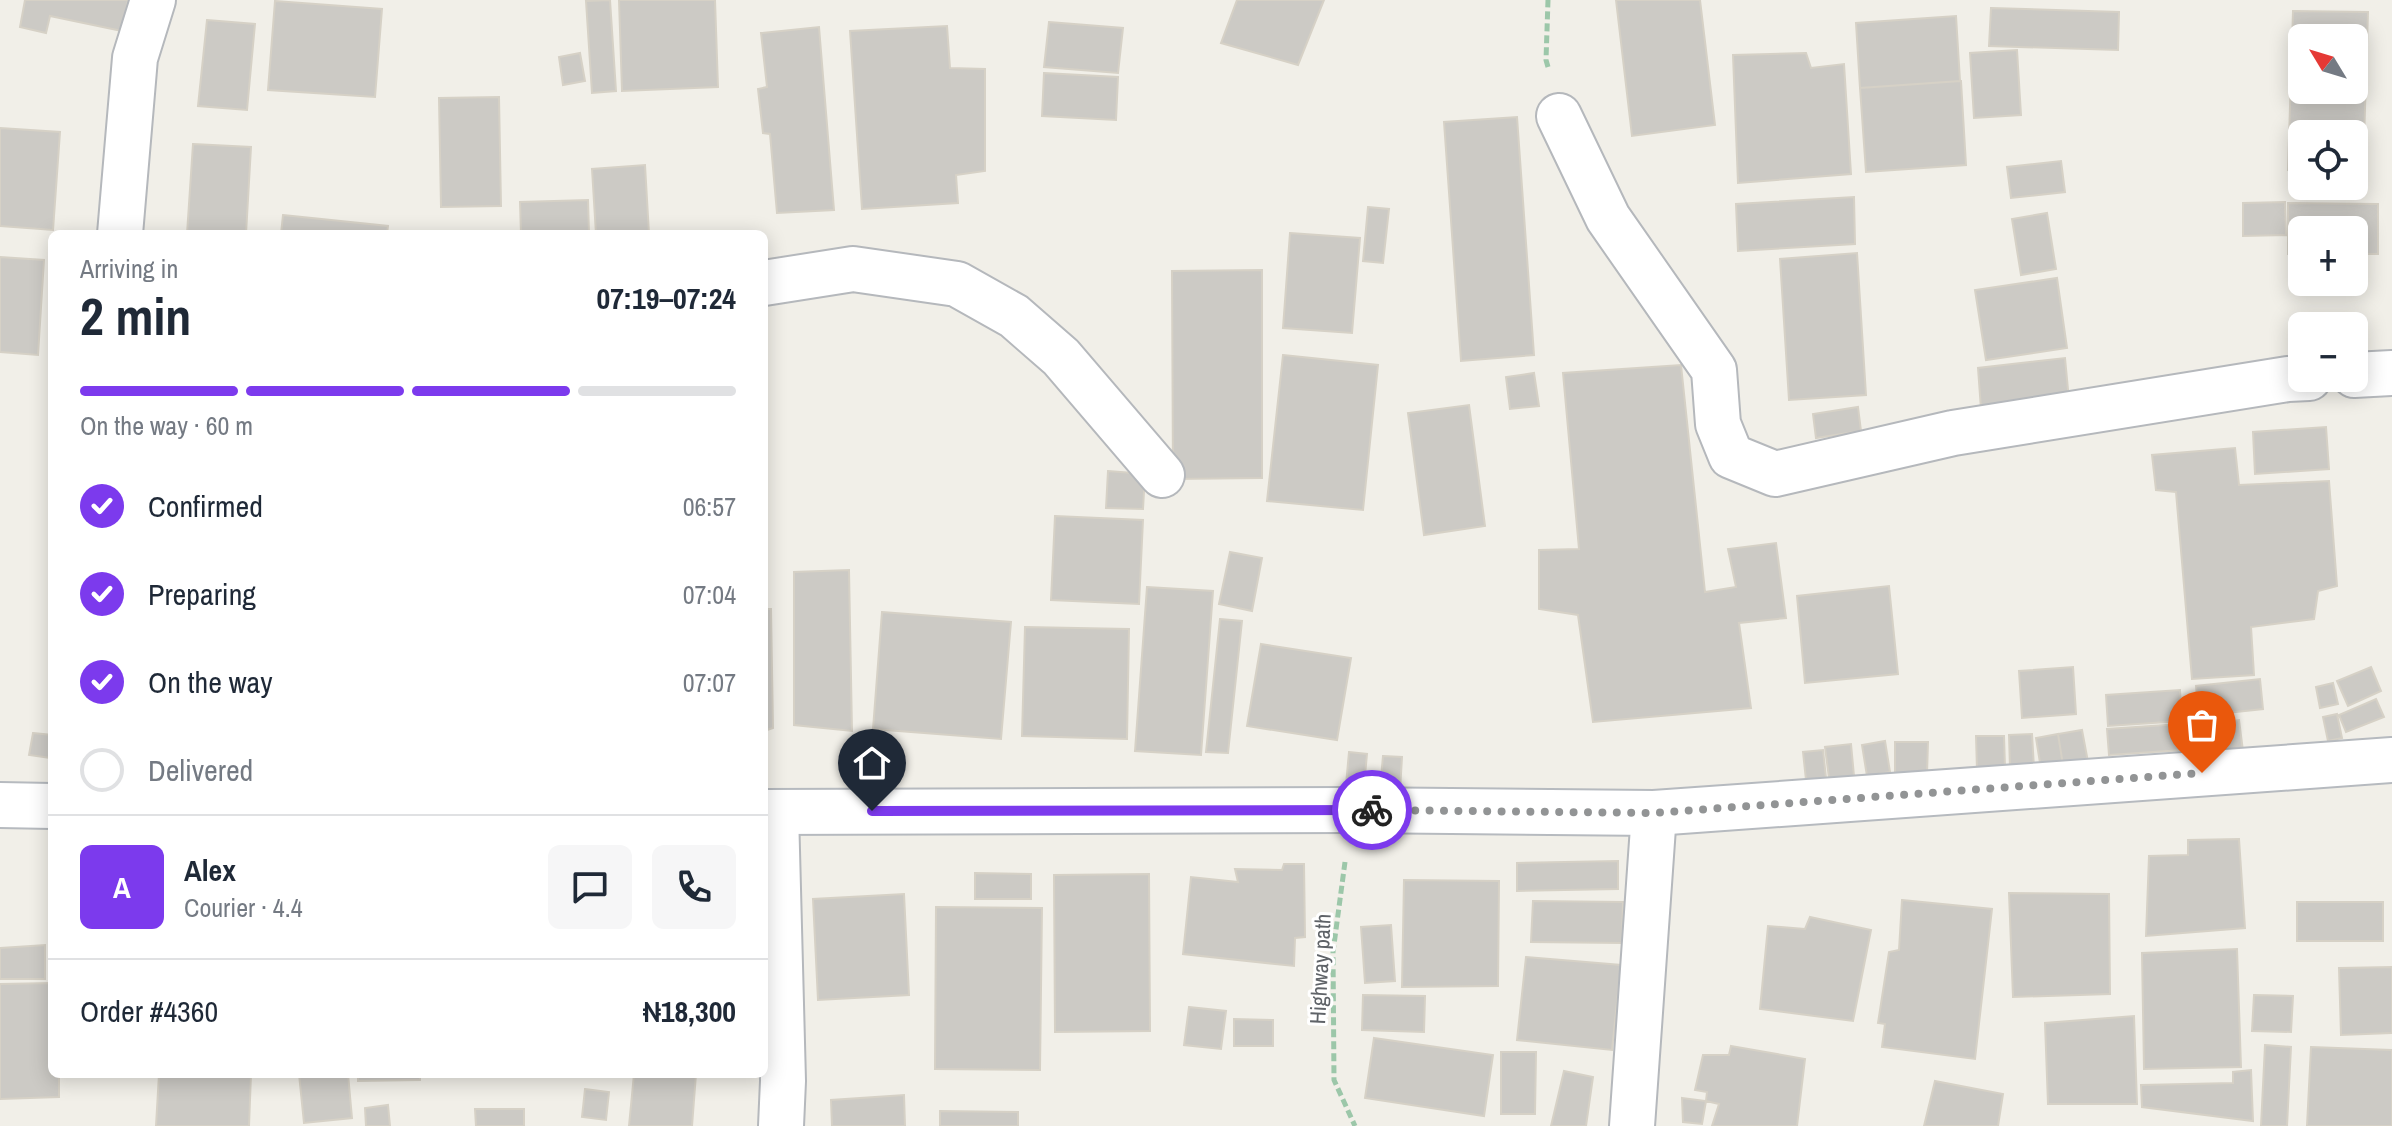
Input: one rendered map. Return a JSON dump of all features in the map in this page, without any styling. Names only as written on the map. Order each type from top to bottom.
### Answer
[{"type":"street","points":[[120,230],[135,58],[153,0]]},
{"type":"street","points":[[1559,116],[1608,218],[1714,370],[1718,424],[1731,456],[1775,474],[1953,433],[2288,379]]},
{"type":"street","points":[[768,282],[853,269],[957,284],[1014,316],[1061,357],[1162,475]]},
{"type":"street","points":[[2368,374],[2392,373]]},
{"type":"street","points":[[781,1126],[783,1081],[770,812],[1351,810],[1654,813],[2392,760]]},
{"type":"street","points":[[0,805],[48,806]]},
{"type":"street","points":[[1632,1126],[1654,813]]},
{"type":"path","points":[[1548,0],[1546,60],[1559,116]]},
{"type":"path","name":"Highway path","points":[[1351,810],[1333,952],[1333,1050],[1334,1080],[1355,1126]]},
{"type":"building","points":[[25,0],[128,0],[122,31],[50,16],[46,33],[20,27]]},
{"type":"building","points":[[610,0],[616,91],[592,93],[586,1]]},
{"type":"building","points":[[619,0],[715,0],[718,87],[622,91]]},
{"type":"building","points":[[1237,0],[1324,0],[1298,65],[1221,43]]},
{"type":"building","points":[[1616,0],[1700,0],[1715,125],[1632,136]]},
{"type":"building","points":[[275,1],[382,9],[375,97],[268,90]]},
{"type":"building","points":[[1991,8],[2119,12],[2118,50],[1989,46]]},
{"type":"building","points":[[2293,11],[2368,12],[2368,24],[2293,24]]},
{"type":"building","points":[[1956,16],[1960,81],[1860,88],[1856,23]]},
{"type":"building","points":[[207,20],[255,24],[247,110],[198,106]]},
{"type":"building","points":[[1049,22],[1123,28],[1118,73],[1044,67]]},
{"type":"building","points":[[947,26],[950,68],[985,69],[985,171],[956,175],[958,203],[862,209],[850,31]]},
{"type":"building","points":[[819,27],[834,210],[777,213],[770,134],[763,133],[758,89],[767,87],[761,33]]},
{"type":"building","points":[[2017,50],[2021,115],[1974,118],[1970,53]]},
{"type":"building","points":[[580,53],[585,81],[563,85],[559,57]]},
{"type":"building","points":[[1806,53],[1811,68],[1844,64],[1851,174],[1738,183],[1733,55]]},
{"type":"building","points":[[1044,73],[1118,77],[1116,120],[1042,116]]},
{"type":"building","points":[[1961,81],[1966,165],[1866,172],[1860,88]]},
{"type":"building","points":[[499,97],[501,206],[441,207],[439,98]]},
{"type":"building","points":[[2290,104],[2365,104],[2365,120],[2290,120]]},
{"type":"building","points":[[1517,117],[1534,355],[1461,361],[1444,122]]},
{"type":"building","points":[[0,128],[60,132],[53,230],[0,226]]},
{"type":"building","points":[[193,144],[251,147],[246,230],[187,230]]},
{"type":"building","points":[[2061,161],[2065,192],[2011,198],[2007,167]]},
{"type":"building","points":[[645,165],[649,230],[596,230],[592,169]]},
{"type":"building","points":[[1854,197],[1855,244],[1738,251],[1736,204]]},
{"type":"building","points":[[588,200],[589,230],[521,230],[520,202]]},
{"type":"building","points":[[2285,202],[2286,235],[2243,236],[2243,203]]},
{"type":"building","points":[[2288,203],[2378,204],[2378,254],[2368,254],[2368,216],[2288,216]]},
{"type":"building","points":[[1368,207],[1389,209],[1383,263],[1363,261]]},
{"type":"building","points":[[2047,213],[2056,269],[2021,275],[2012,219]]},
{"type":"building","points":[[283,215],[388,226],[388,230],[281,230]]},
{"type":"building","points":[[1290,233],[1360,238],[1352,333],[1283,328]]},
{"type":"building","points":[[1857,253],[1866,395],[1789,400],[1780,259]]},
{"type":"building","points":[[0,257],[44,260],[38,355],[0,352]]},
{"type":"building","points":[[1262,270],[1262,478],[1173,479],[1172,271]]},
{"type":"building","points":[[2057,278],[2067,348],[1986,360],[1975,290]]},
{"type":"building","points":[[1283,355],[1378,365],[1363,510],[1267,501]]},
{"type":"building","points":[[2065,358],[2069,400],[1981,409],[1978,368]]},
{"type":"building","points":[[1681,365],[1705,592],[1736,587],[1728,549],[1776,543],[1786,618],[1739,623],[1751,708],[1593,722],[1578,615],[1539,609],[1539,550],[1579,549],[1563,373]]},
{"type":"building","points":[[1534,373],[1539,406],[1510,409],[1506,377]]},
{"type":"building","points":[[1469,405],[1485,526],[1424,535],[1408,413]]},
{"type":"building","points":[[1858,407],[1861,431],[1816,438],[1813,414]]},
{"type":"building","points":[[2326,427],[2329,469],[2255,474],[2253,432]]},
{"type":"building","points":[[2235,448],[2239,485],[2329,481],[2337,586],[2318,591],[2314,619],[2251,627],[2254,675],[2192,679],[2176,492],[2156,490],[2152,455]]},
{"type":"building","points":[[1108,471],[1145,474],[1143,509],[1106,508]]},
{"type":"building","points":[[1055,516],[1143,520],[1139,604],[1051,600]]},
{"type":"building","points":[[1230,552],[1262,558],[1252,611],[1219,604]]},
{"type":"building","points":[[849,570],[852,731],[794,725],[794,572]]},
{"type":"building","points":[[1889,586],[1898,674],[1805,683],[1797,596]]},
{"type":"building","points":[[1147,587],[1213,591],[1201,755],[1135,751]]},
{"type":"building","points":[[768,609],[771,609],[773,728],[768,730]]},
{"type":"building","points":[[882,612],[1011,622],[1001,739],[873,729]]},
{"type":"building","points":[[1220,619],[1242,621],[1228,753],[1206,752]]},
{"type":"building","points":[[1025,627],[1129,629],[1127,739],[1022,736]]},
{"type":"building","points":[[1261,644],[1351,658],[1337,740],[1247,726]]},
{"type":"building","points":[[2073,667],[2076,714],[2022,718],[2019,671]]},
{"type":"building","points":[[2371,667],[2381,691],[2348,706],[2337,681]]},
{"type":"building","points":[[2260,679],[2263,709],[2199,716],[2196,686]]},
{"type":"building","points":[[2333,683],[2338,704],[2320,708],[2316,687]]},
{"type":"building","points":[[2180,690],[2182,721],[2108,726],[2106,695]]},
{"type":"building","points":[[2376,699],[2384,717],[2346,732],[2339,715]]},
{"type":"building","points":[[2337,714],[2342,738],[2328,741],[2323,717]]},
{"type":"building","points":[[2239,720],[2243,751],[2205,757],[2201,725]]},
{"type":"building","points":[[2180,724],[2182,750],[2109,755],[2107,729]]},
{"type":"building","points":[[2082,730],[2088,762],[2063,765],[2058,734]]},
{"type":"building","points":[[33,733],[48,735],[48,758],[29,755]]},
{"type":"building","points":[[2032,734],[2034,768],[2010,768],[2009,735]]},
{"type":"building","points":[[2058,734],[2063,765],[2041,769],[2036,738]]},
{"type":"building","points":[[1976,736],[2004,736],[2005,768],[1977,770]]},
{"type":"building","points":[[1885,741],[1890,772],[1867,776],[1862,745]]},
{"type":"building","points":[[1895,742],[1928,742],[1927,774],[1895,773]]},
{"type":"building","points":[[1851,744],[1854,776],[1829,778],[1825,747]]},
{"type":"building","points":[[1823,750],[1826,778],[1806,780],[1803,752]]},
{"type":"building","points":[[1349,752],[1367,754],[1364,786],[1346,785]]},
{"type":"building","points":[[1383,756],[1402,757],[1400,791],[1380,789]]},
{"type":"building","points":[[2239,839],[2245,928],[2146,936],[2149,856],[2188,855],[2188,840]]},
{"type":"building","points":[[1618,861],[1618,889],[1517,891],[1517,863]]},
{"type":"building","points":[[1284,864],[1304,864],[1305,937],[1295,938],[1294,966],[1183,954],[1191,877],[1238,882],[1235,869],[1282,870]]},
{"type":"building","points":[[975,873],[1031,874],[1031,899],[975,899]]},
{"type":"building","points":[[1149,874],[1150,1031],[1055,1032],[1054,875]]},
{"type":"building","points":[[1404,880],[1499,881],[1498,986],[1402,987]]},
{"type":"building","points":[[2009,893],[2109,894],[2110,994],[2013,997]]},
{"type":"building","points":[[904,894],[909,995],[818,1000],[813,899]]},
{"type":"building","points":[[1902,900],[1992,909],[1975,1059],[1882,1047],[1885,1024],[1878,1023],[1889,952],[1899,950]]},
{"type":"building","points":[[1533,901],[1623,902],[1622,943],[1531,942]]},
{"type":"building","points":[[2297,902],[2383,902],[2383,941],[2297,941]]},
{"type":"building","points":[[936,907],[1042,908],[1040,1070],[935,1069]]},
{"type":"building","points":[[1810,917],[1871,930],[1853,1021],[1760,1009],[1768,926],[1805,929]]},
{"type":"building","points":[[1391,925],[1395,981],[1365,983],[1361,927]]},
{"type":"building","points":[[45,945],[45,979],[0,979],[0,948]]},
{"type":"building","points":[[2237,949],[2241,1067],[2144,1069],[2142,953]]},
{"type":"building","points":[[1526,957],[1621,965],[1612,1050],[1517,1040]]},
{"type":"building","points":[[2392,967],[2392,1033],[2341,1035],[2339,968]]},
{"type":"building","points":[[48,983],[48,1078],[59,1078],[59,1097],[0,1099],[0,984]]},
{"type":"building","points":[[1363,995],[1425,996],[1424,1032],[1362,1030]]},
{"type":"building","points":[[2254,995],[2293,996],[2291,1032],[2252,1031]]},
{"type":"building","points":[[1189,1007],[1226,1011],[1221,1049],[1184,1045]]},
{"type":"building","points":[[2134,1016],[2137,1104],[2048,1104],[2045,1023]]},
{"type":"building","points":[[1234,1019],[1273,1020],[1273,1046],[1234,1046]]},
{"type":"building","points":[[1374,1038],[1493,1055],[1484,1116],[1365,1098]]},
{"type":"building","points":[[2265,1045],[2291,1047],[2287,1126],[2261,1126]]},
{"type":"building","points":[[1731,1046],[1805,1059],[1797,1126],[1712,1126],[1719,1104],[1706,1101],[1707,1092],[1695,1090],[1703,1055],[1729,1055]]},
{"type":"building","points":[[2311,1047],[2392,1050],[2392,1126],[2307,1126]]},
{"type":"building","points":[[1501,1052],[1536,1052],[1535,1114],[1501,1114]]},
{"type":"building","points":[[2251,1070],[2253,1121],[2142,1107],[2141,1085],[2233,1083],[2233,1072]]},
{"type":"building","points":[[1564,1071],[1593,1077],[1586,1126],[1551,1126]]},
{"type":"building","points":[[159,1078],[251,1078],[249,1126],[156,1126]]},
{"type":"building","points":[[299,1078],[348,1078],[352,1118],[304,1123]]},
{"type":"building","points":[[358,1078],[420,1078],[420,1080],[358,1081]]},
{"type":"building","points":[[634,1078],[696,1078],[692,1126],[629,1126]]},
{"type":"building","points":[[1935,1081],[2003,1094],[1998,1126],[1924,1126]]},
{"type":"building","points":[[585,1089],[609,1092],[606,1120],[582,1117]]},
{"type":"building","points":[[904,1095],[905,1126],[832,1126],[831,1100]]},
{"type":"building","points":[[1682,1098],[1706,1101],[1702,1124],[1683,1122]]},
{"type":"building","points":[[388,1105],[390,1126],[366,1126],[365,1108]]},
{"type":"building","points":[[475,1109],[524,1109],[524,1126],[476,1126]]},
{"type":"building","points":[[940,1111],[1018,1112],[1018,1126],[940,1126]]},
{"type":"way so far","points":[[1372,810],[1654,813],[2202,773]]},
{"type":"route","points":[[872,811],[1372,810]]}]
